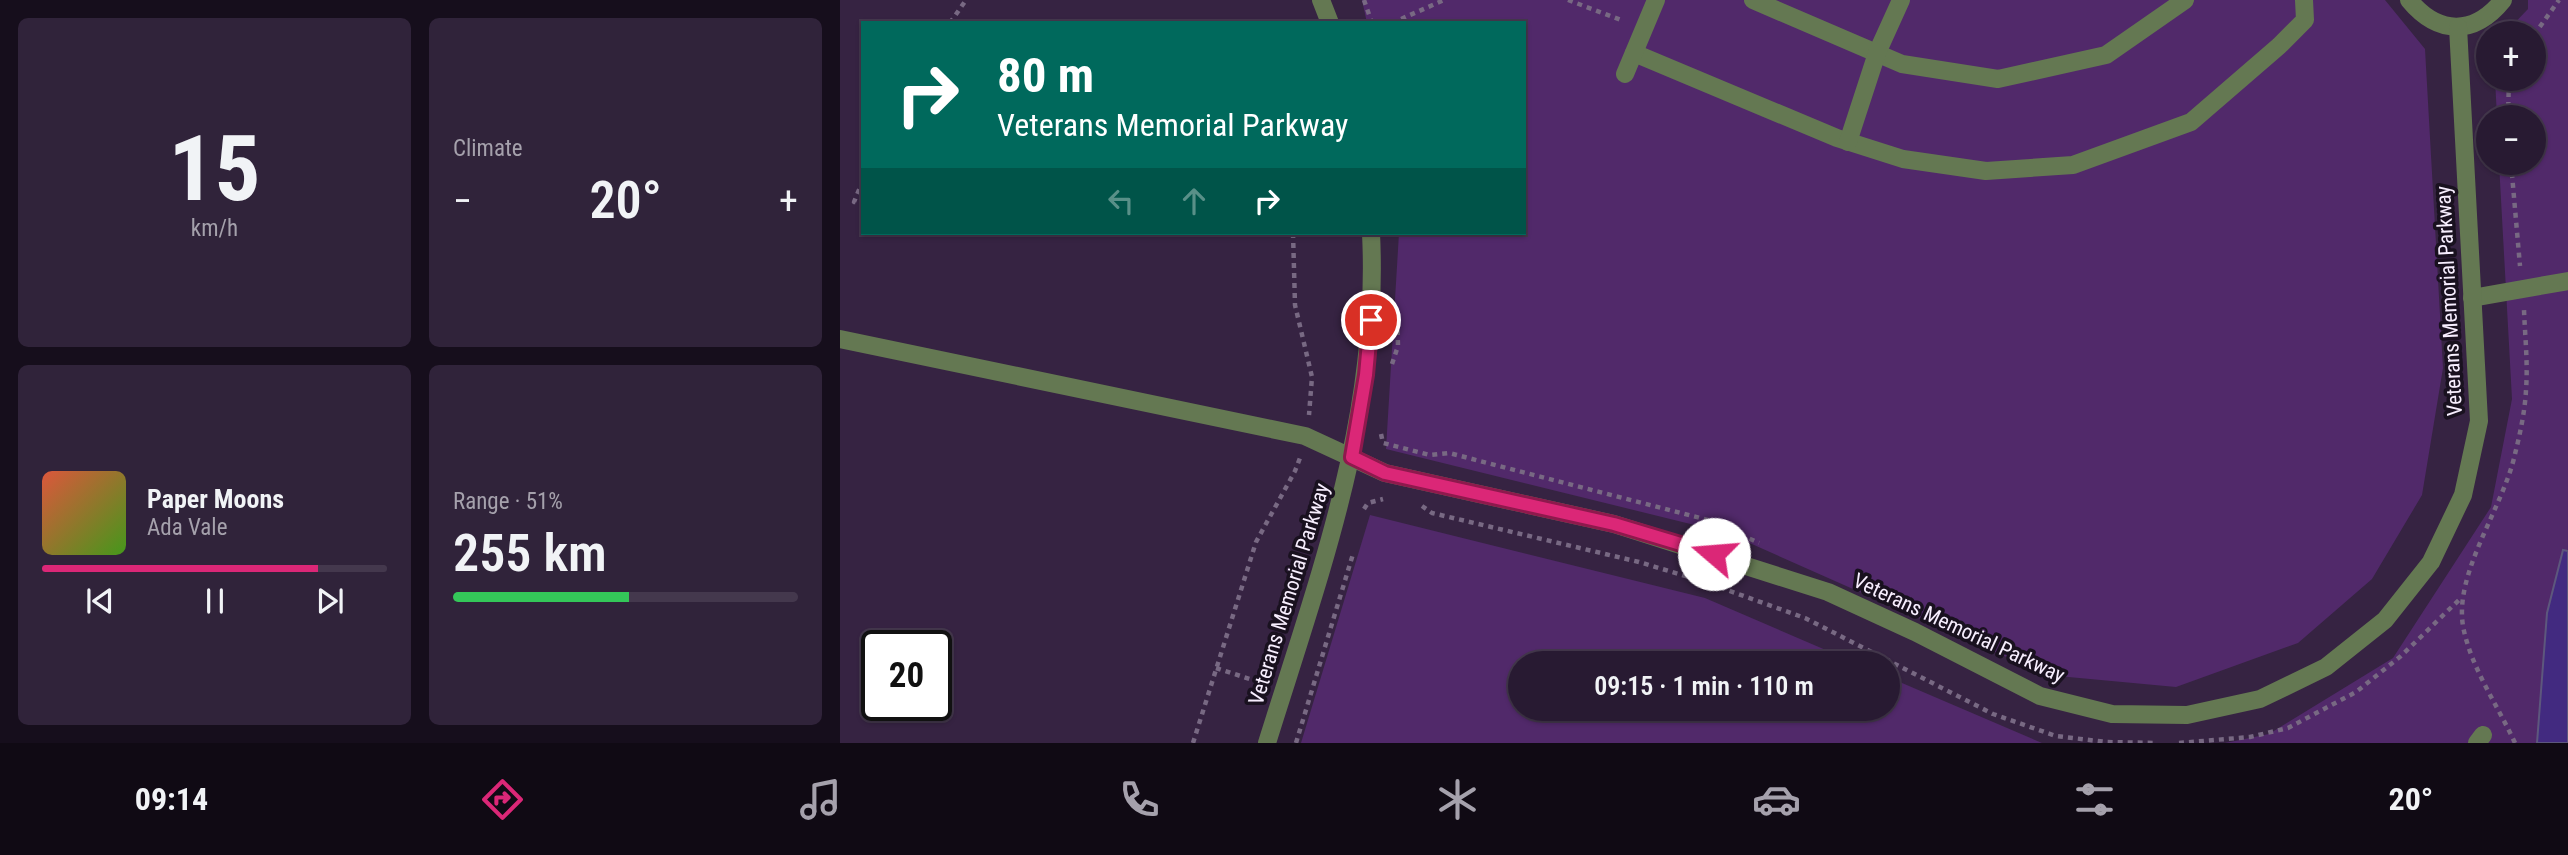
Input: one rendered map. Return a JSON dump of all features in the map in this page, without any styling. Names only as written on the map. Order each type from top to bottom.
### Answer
[{"type":"street","points":[[1321,0],[1329,21]]},
{"type":"street","points":[[1625,74],[1656,0]]},
{"type":"street","points":[[1753,0],[1902,64],[1998,79],[2106,55],[2185,0]]},
{"type":"street","points":[[1848,142],[1877,53],[1901,0]]},
{"type":"street","points":[[1634,54],[1848,142],[1903,159],[1986,172],[2073,165],[2191,122],[2305,20],[2304,0]]},
{"type":"street","points":[[2409,0],[2422,15],[2439,24],[2458,27],[2476,23],[2492,14],[2503,0]]},
{"type":"street","name":"Veterans Memorial Parkway","points":[[1352,457],[1385,473],[1614,524],[1828,592],[1915,632],[2040,696],[2112,714],[2187,715],[2260,699],[2326,667],[2385,620],[2431,562],[2463,495],[2479,421],[2458,27]]},
{"type":"street","name":"Veterans Memorial Parkway","points":[[1267,743],[1342,503],[1352,457],[1369,339],[1371,235]]},
{"type":"street","points":[[2472,298],[2568,281]]},
{"type":"street","points":[[840,339],[1305,436],[1352,457]]},
{"type":"path","points":[[951,21],[966,0]]},
{"type":"path","points":[[1364,0],[1370,21]]},
{"type":"path","points":[[1397,21],[1444,0]]},
{"type":"path","points":[[1568,0],[1644,28]]},
{"type":"path","points":[[2544,21],[2559,0]]},
{"type":"path","points":[[2512,175],[2522,289],[2526,391],[2515,454],[2505,489],[2468,573],[2463,592],[2463,629],[2475,665],[2515,743]]},
{"type":"path","points":[[861,185],[854,202],[861,202]]},
{"type":"path","points":[[1192,743],[1256,542],[1295,471],[1305,436],[1312,377],[1294,305],[1293,235]]},
{"type":"path","points":[[1390,370],[1398,346],[1397,306]]},
{"type":"path","points":[[1381,433],[1383,443],[1430,455],[1449,453],[1708,520],[1771,548]]},
{"type":"path","points":[[1362,511],[1368,503],[1392,498]]},
{"type":"path","points":[[1416,502],[1432,513],[1639,562],[1805,618],[1993,714],[2056,736],[2106,742],[2157,743]]},
{"type":"path","points":[[1296,743],[1352,565],[1352,547]]},
{"type":"path","points":[[1216,668],[1270,685]]},
{"type":"shaded area","points":[[1362,0],[2385,0],[2425,49],[2443,368],[2422,495],[2372,579],[2298,643],[2176,687],[2047,675],[1727,533],[1386,449],[1399,235],[1526,235],[1526,21],[1367,21]]},
{"type":"shaded area","points":[[2528,0],[2568,0],[2568,743],[2225,743],[2269,734],[2393,658],[2491,507],[2512,399],[2500,175],[2546,175],[2546,105],[2496,105],[2496,91],[2546,91],[2546,21],[2516,21],[2528,9]]},
{"type":"shaded area","points":[[1370,515],[1705,598],[1828,651],[1508,651],[1508,721],[1900,721],[1900,682],[2042,743],[1301,743]]},
{"type":"building","points":[[2563,550],[2568,551],[2568,743],[2537,743],[2547,613]]},
{"type":"route","points":[[1371,320],[1366,375],[1352,457],[1385,473],[1614,524],[1714,554]]}]
